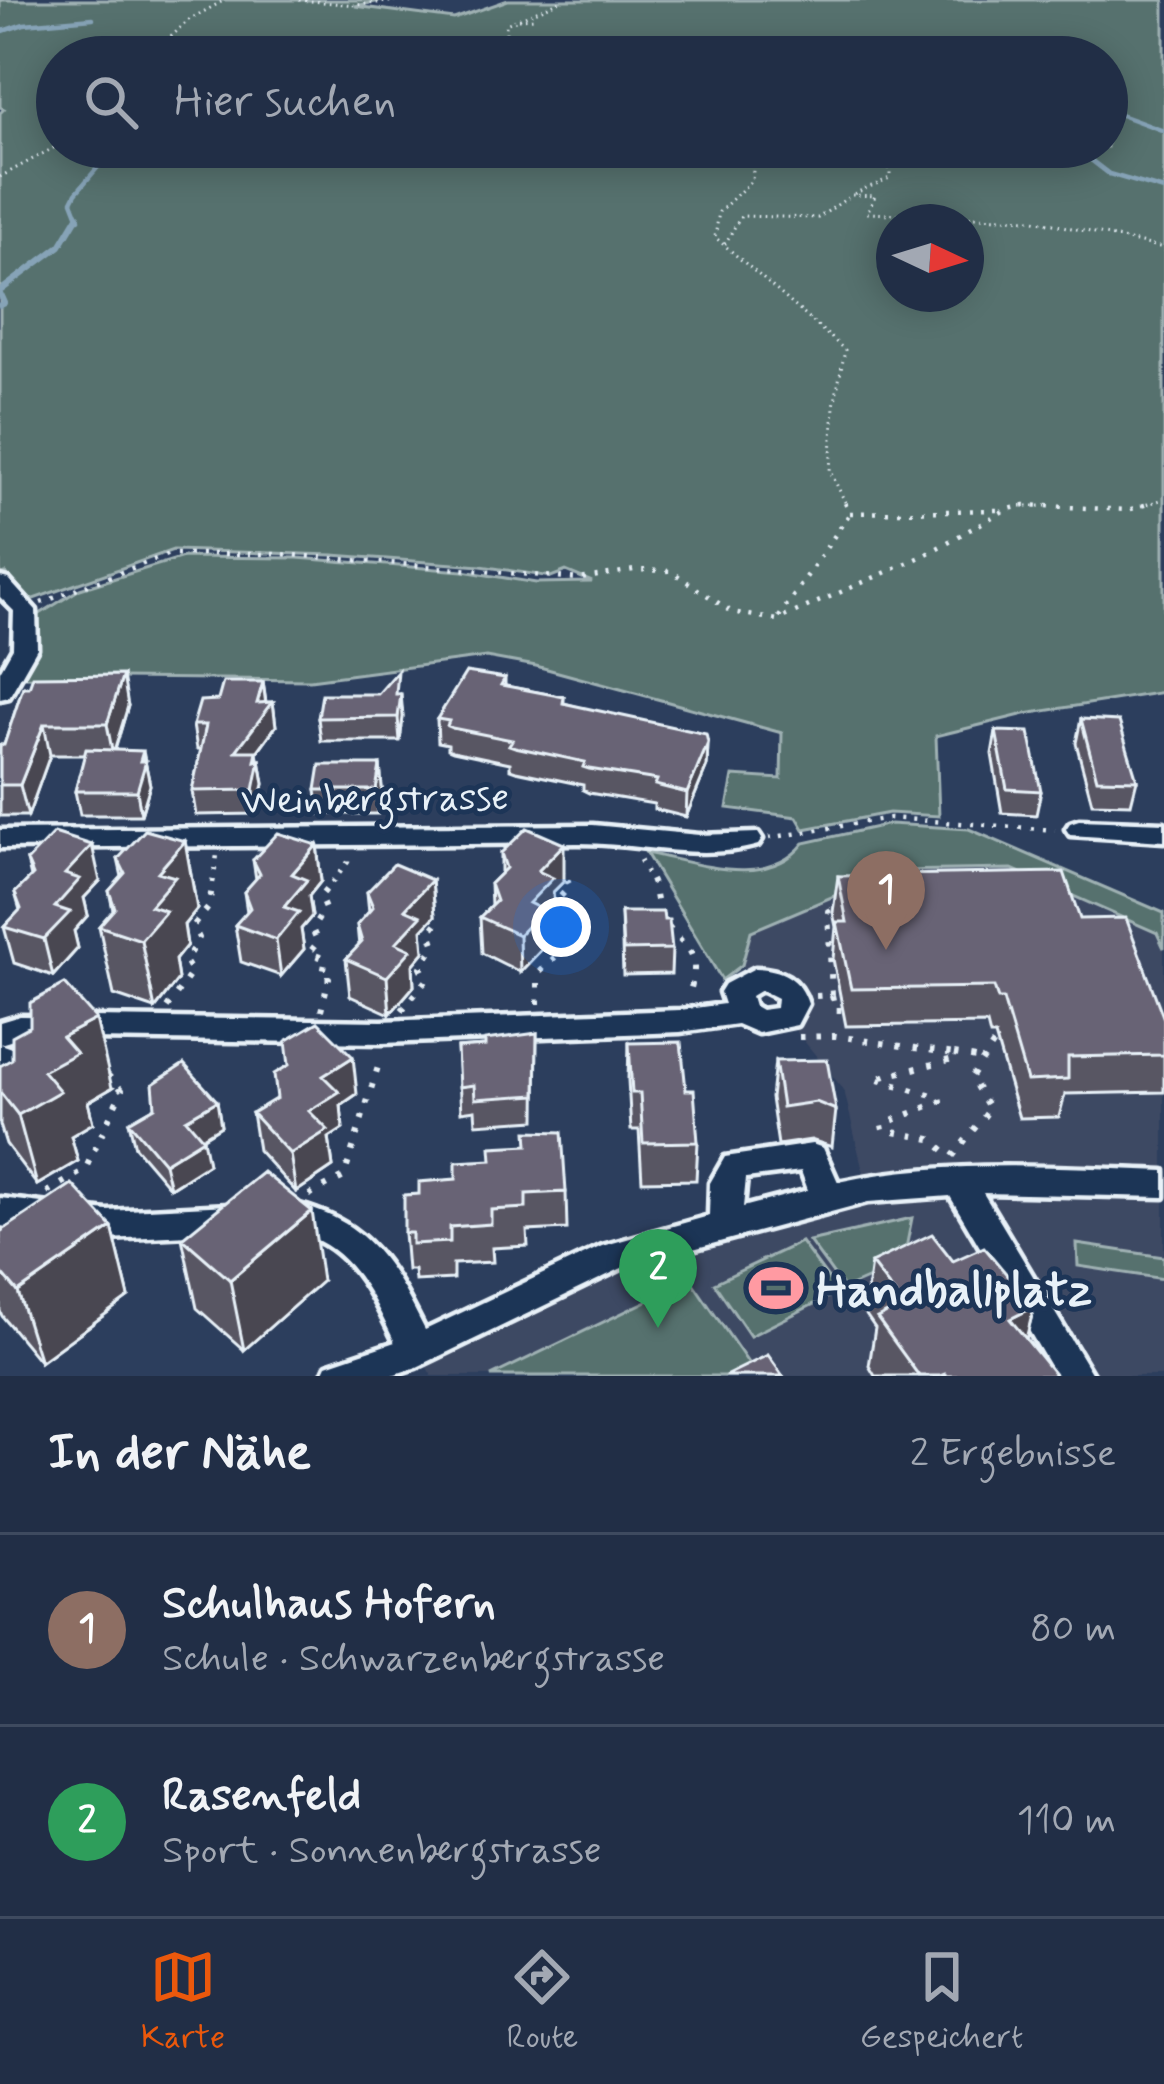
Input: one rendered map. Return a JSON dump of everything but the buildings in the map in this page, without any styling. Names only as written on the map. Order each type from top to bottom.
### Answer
[{"type":"street","points":[[0,584],[25,610],[25,648],[0,692]]},
{"type":"street","points":[[1079,829],[1164,832]]},
{"type":"street","name":"Weinbergstrasse","points":[[0,839],[541,835],[640,836],[699,844],[749,839]]},
{"type":"street","points":[[0,1033],[20,1027],[387,1032],[680,1021],[741,1013],[735,992],[746,982],[773,980],[793,996]]},
{"type":"street","points":[[0,1056],[0,1076]]},
{"type":"street","points":[[725,1225],[726,1183],[736,1166],[812,1157],[827,1198]]},
{"type":"street","points":[[340,1376],[417,1351],[614,1256],[827,1198],[868,1189],[1006,1178],[1164,1184]]},
{"type":"street","points":[[960,1183],[1075,1376]]},
{"type":"street","points":[[5,1213],[107,1225],[281,1215],[335,1230],[375,1269],[417,1351]]},
{"type":"path","points":[[172,36],[190,19],[225,0]]},
{"type":"path","points":[[299,0],[356,5],[414,1]]},
{"type":"path","points":[[506,36],[506,23],[563,0]]},
{"type":"path","points":[[513,20],[537,18]]},
{"type":"path","points":[[0,177],[36,157]]},
{"type":"path","points":[[753,168],[752,180],[711,222],[715,237],[758,267],[784,302],[845,350],[834,406],[830,471],[850,512]]},
{"type":"path","points":[[725,244],[741,216],[818,218],[851,195],[890,178],[889,168]]},
{"type":"path","points":[[851,195],[875,196],[867,213],[1030,219],[1164,248]]},
{"type":"path","points":[[850,512],[1004,510],[1025,505],[1128,510],[1164,499]]},
{"type":"path","points":[[25,610],[169,554],[280,554],[580,579],[634,570],[671,571],[732,612],[777,620],[923,556],[1004,510]]},
{"type":"path","points":[[777,620],[850,512]]},
{"type":"path","points":[[749,839],[890,818],[1079,829]]},
{"type":"path","points":[[537,1026],[538,974],[556,956],[547,950],[556,942],[551,928],[566,910],[560,897],[570,886],[541,835]]},
{"type":"path","points":[[316,1031],[328,978],[322,978],[326,959],[309,953],[318,942],[313,929],[325,909],[320,897],[348,862],[350,837]]},
{"type":"path","points":[[152,1029],[192,972],[185,961],[199,938],[193,926],[209,907],[220,838]]},
{"type":"path","points":[[640,856],[656,889],[658,908],[692,953],[698,970],[689,995]]},
{"type":"path","points":[[848,905],[828,911],[832,995],[835,1010],[858,1009]]},
{"type":"path","points":[[281,1215],[320,1187],[344,1177],[341,1173],[382,1056],[391,1048],[387,1032],[427,980],[421,967],[435,946],[430,932],[436,924]]},
{"type":"path","points":[[793,996],[832,995]]},
{"type":"path","points":[[5,1213],[85,1170],[122,1090],[95,1061],[102,1028]]},
{"type":"path","points":[[954,1054],[953,1059],[874,1079],[941,1101],[882,1125],[883,1130],[931,1139],[952,1157],[990,1109],[971,1078],[1005,1028]]},
{"type":"path","points":[[794,1037],[836,1036],[982,1059]]},
{"type":"shaded area","points":[[1012,869],[1157,933],[1164,948],[1164,1376],[432,1376],[417,1351],[614,1256],[867,1188],[844,1090],[742,965],[751,931],[893,871]]},
{"type":"green space","points":[[0,0],[386,0],[355,6],[454,19],[508,0],[1164,0],[1164,692],[1025,714],[936,736],[939,816],[889,813],[804,829],[797,817],[727,808],[733,776],[781,779],[782,733],[536,666],[486,657],[310,680],[22,677],[33,650],[35,617],[80,589],[183,557],[297,558],[463,571],[536,583],[592,582],[566,571],[551,577],[481,566],[333,555],[173,550],[28,601],[6,573],[0,574],[0,113],[4,109],[0,107]]},
{"type":"green space","points":[[890,824],[969,829],[1164,913],[1164,948],[1157,933],[1012,869],[893,871],[751,931],[742,965],[722,980],[646,853],[709,867],[751,869],[771,866],[804,843]]},
{"type":"green space","points":[[912,1218],[903,1263],[844,1289],[809,1241]]},
{"type":"green space","name":"Handballplatz","points":[[801,1242],[838,1292],[750,1336],[714,1283]]},
{"type":"green space","points":[[1077,1244],[1164,1257],[1164,1279],[1078,1266]]},
{"type":"green space","points":[[691,1280],[757,1376],[491,1376]]},
{"type":"waterway","points":[[0,32],[24,24],[93,18]]},
{"type":"waterway","points":[[1128,118],[1164,131]]},
{"type":"waterway","points":[[78,216],[72,201],[97,168]]},
{"type":"waterway","points":[[1101,168],[1164,190]]},
{"type":"waterway","points":[[0,291],[60,246],[78,216]]},
{"type":"waterway","points":[[0,294],[4,303],[0,305]]},
{"type":"place","name":"Schulhaus Hofern","points":[[886,950]]},
{"type":"place","name":"Handballplatz","points":[[776,1288]]},
{"type":"place","name":"Rasenfeld","points":[[658,1328]]}]
